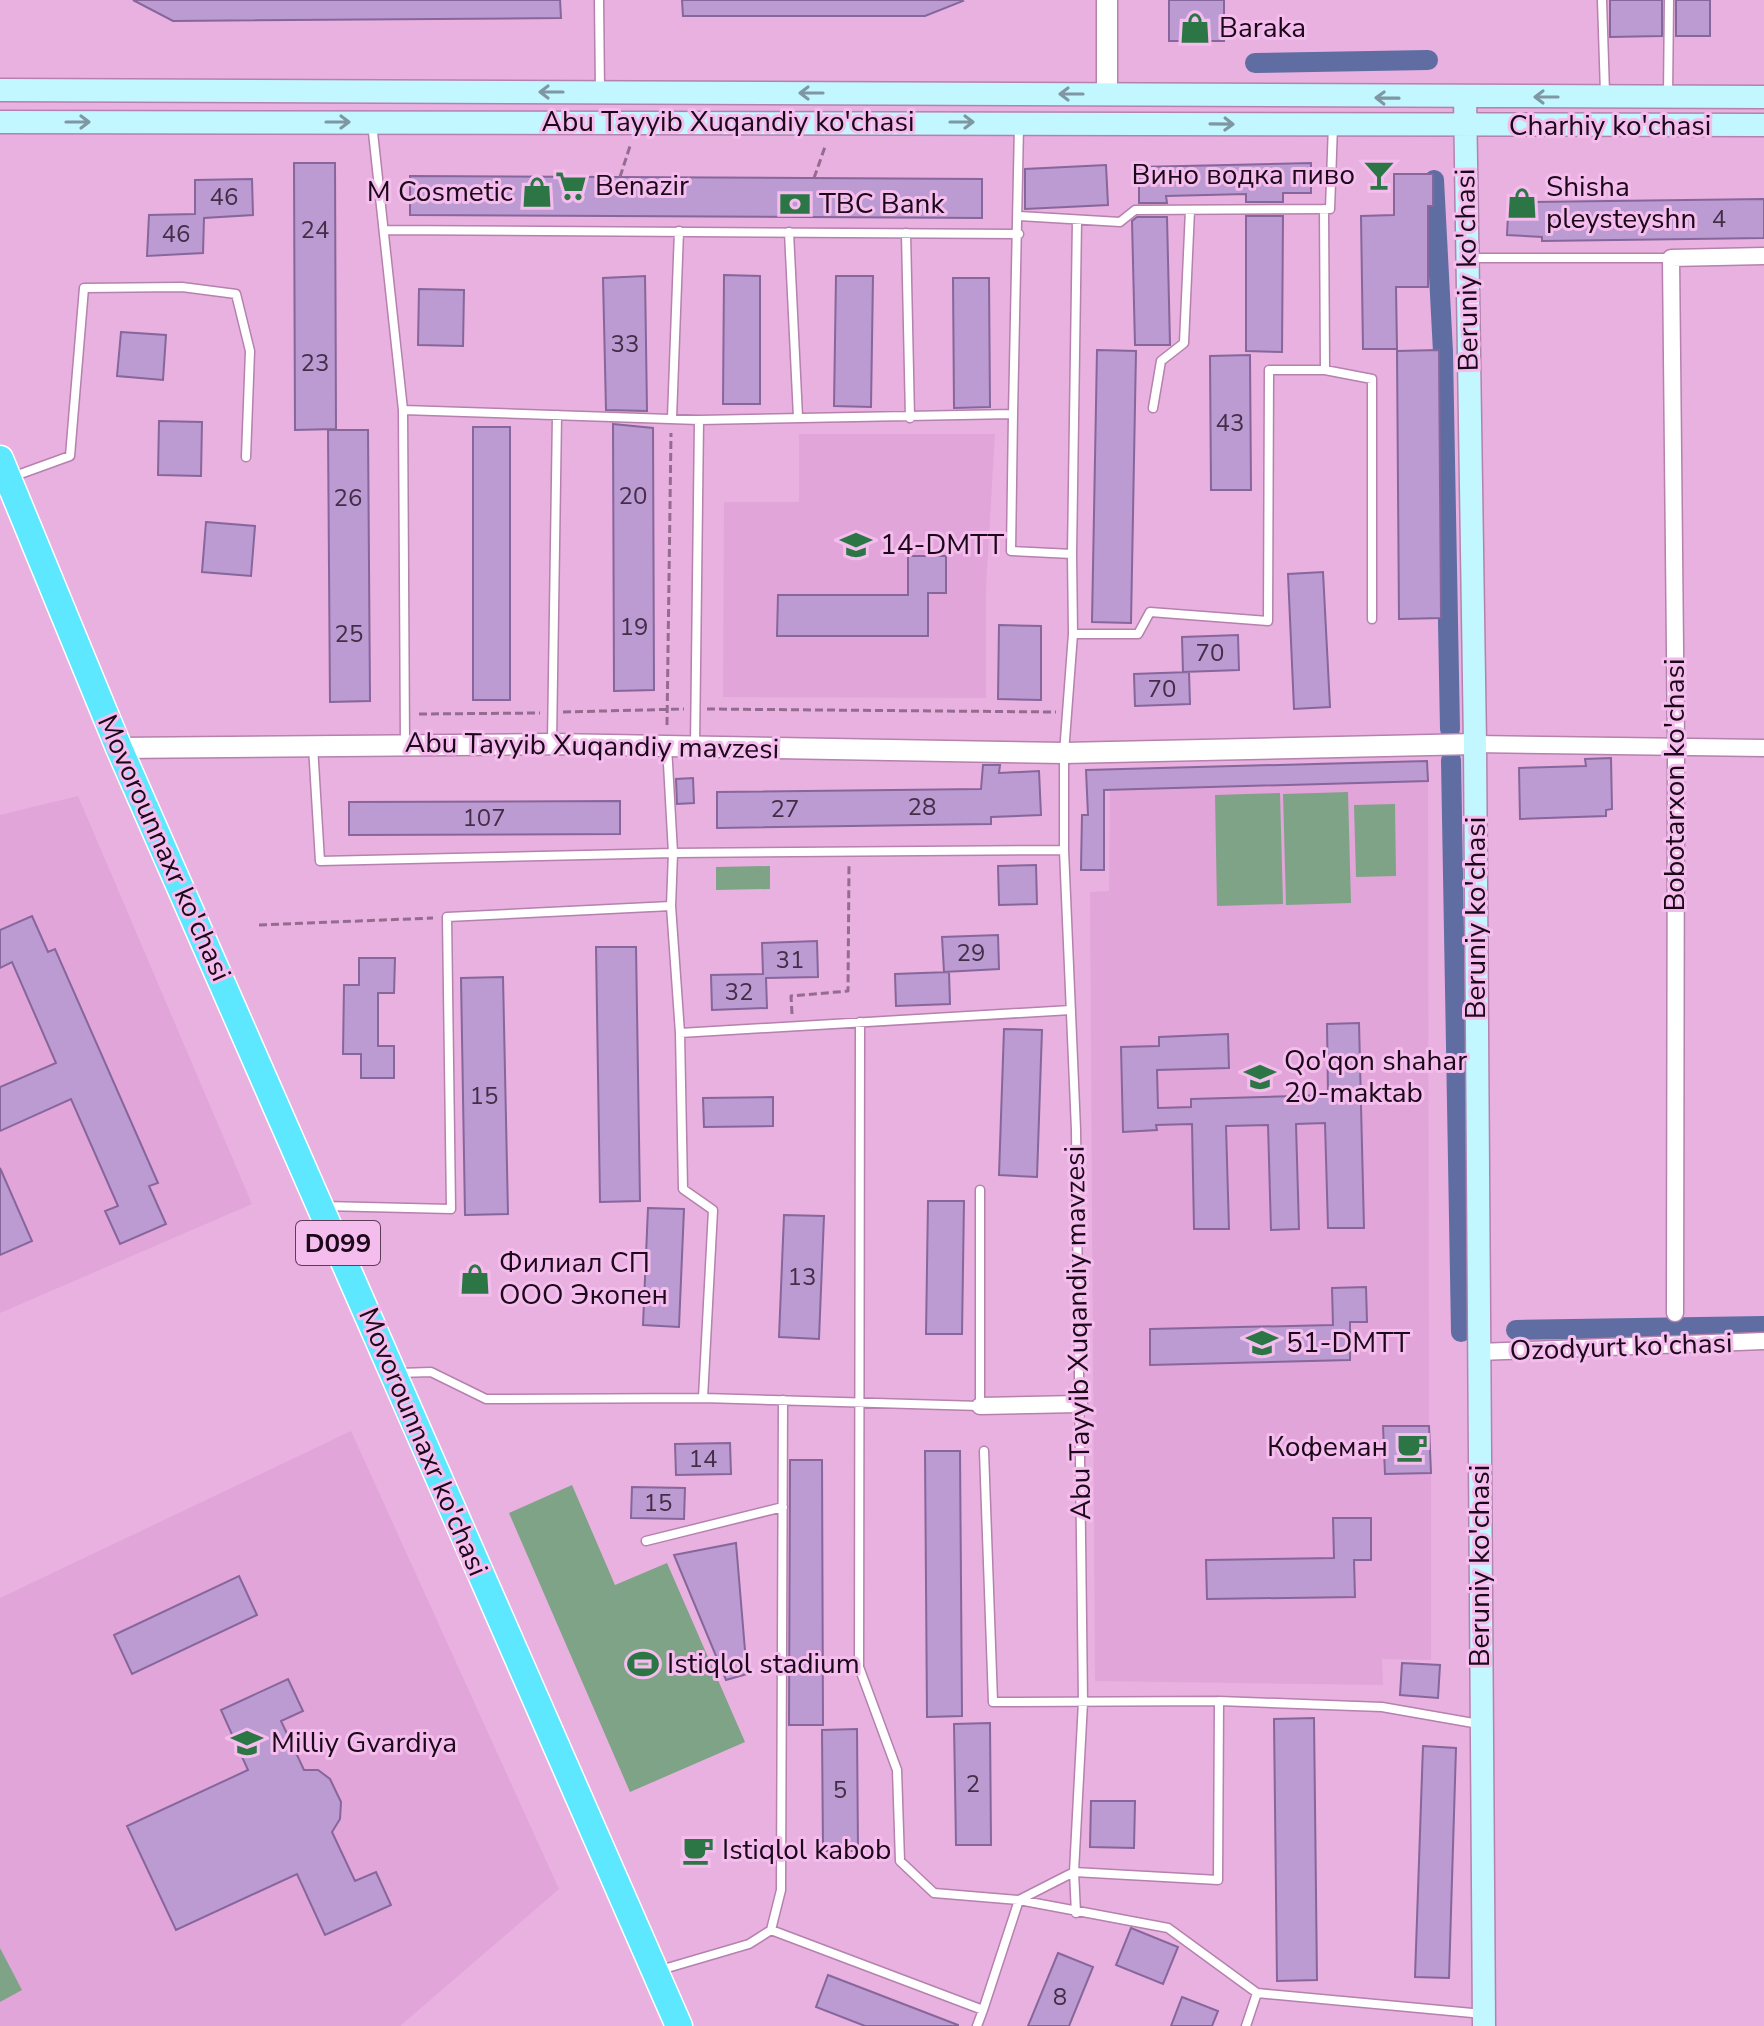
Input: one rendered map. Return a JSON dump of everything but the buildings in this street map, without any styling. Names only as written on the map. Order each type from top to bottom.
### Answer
[{"type":"highway","name":"Movorounnaxr ko'chasi","points":[[3,473],[119,748],[322,1206],[652,1972],[679,2026]]},
{"type":"highway","points":[[652,1972],[663,2012],[661,2026]]},
{"type":"main road","name":"Charhiy ko'chasi","points":[[0,90],[1764,97]]},
{"type":"main road","name":"Beruniy ko'chasi","points":[[1465,97],[1460,127],[1467,258],[1475,744],[1484,2020]]},
{"type":"main road","name":"Abu Tayyib Xuqandiy ko'chasi","points":[[0,122],[1019,122],[1460,127]]},
{"type":"main road","name":"Charhiy ko'chasi","points":[[1460,127],[1764,125]]},
{"type":"street","points":[[1107,0],[1107,95]]},
{"type":"street","points":[[1671,258],[1764,256]]},
{"type":"street","name":"Bobotarxon ko'chasi","points":[[1671,258],[1676,747],[1675,1313]]},
{"type":"street","name":"Abu Tayyib Xuqandiy mavzesi","points":[[119,748],[552,744],[1064,753],[1475,744]]},
{"type":"street","points":[[1475,744],[1764,748]]},
{"type":"street","name":"Ozodyurt ko'chasi","points":[[1478,1352],[1764,1341]]},
{"type":"street","points":[[980,1406],[1079,1404]]},
{"type":"lane","points":[[599,0],[600,92]]},
{"type":"lane","points":[[1602,0],[1605,97]]},
{"type":"lane","points":[[1668,96],[1669,0]]},
{"type":"lane","points":[[371,122],[386,230],[403,410],[405,744]]},
{"type":"lane","points":[[1019,122],[1011,551],[1072,554]]},
{"type":"lane","points":[[1019,216],[1120,222],[1135,210],[1330,209],[1333,125]]},
{"type":"lane","points":[[1324,209],[1325,370]]},
{"type":"lane","points":[[1153,408],[1161,361],[1184,343],[1190,210]]},
{"type":"lane","points":[[1064,753],[1073,634],[1077,220]]},
{"type":"lane","points":[[386,230],[1019,234]]},
{"type":"lane","points":[[672,418],[679,231]]},
{"type":"lane","points":[[789,232],[798,417]]},
{"type":"lane","points":[[906,233],[910,418]]},
{"type":"lane","points":[[1467,258],[1671,258]]},
{"type":"lane","points":[[3,473],[70,456],[84,288],[182,287],[236,294],[250,351],[246,457]]},
{"type":"lane","points":[[1073,634],[1138,634],[1150,612],[1268,621],[1269,370],[1325,370],[1372,379],[1372,619]]},
{"type":"lane","points":[[403,410],[699,420],[1013,414]]},
{"type":"lane","points":[[552,744],[557,415]]},
{"type":"lane","points":[[695,747],[699,420]]},
{"type":"lane","points":[[667,745],[673,853],[671,906],[680,1033],[683,1189],[713,1210],[703,1398]]},
{"type":"lane","points":[[313,746],[320,861],[673,853],[1064,850]]},
{"type":"lane","name":"Abu Tayyib Xuqandiy mavzesi","points":[[1064,753],[1083,1702],[1074,1872],[1076,1913]]},
{"type":"lane","points":[[322,1206],[451,1209],[449,917],[671,906]]},
{"type":"lane","points":[[680,1033],[1071,1010]]},
{"type":"lane","points":[[860,1022],[859,1667],[897,1770],[900,1861],[934,1893],[1019,1900],[1168,1928],[1257,1993],[1484,2020]]},
{"type":"lane","points":[[394,1373],[431,1372],[486,1399],[703,1398],[980,1406],[980,1190]]},
{"type":"lane","points":[[652,1972],[749,1944],[771,1930],[781,1890],[783,1400]]},
{"type":"lane","points":[[984,1451],[993,1702],[1219,1701],[1382,1707],[1481,1724]]},
{"type":"lane","points":[[646,1541],[783,1507]]},
{"type":"lane","points":[[977,2026],[1019,1900],[1074,1872],[1218,1880],[1219,1701]]},
{"type":"lane","points":[[771,1930],[983,2010]]},
{"type":"lane","points":[[1246,2026],[1257,1993]]},
{"type":"path","points":[[620,177],[632,139]]},
{"type":"path","points":[[814,178],[827,140]]},
{"type":"path","points":[[667,745],[672,418]]},
{"type":"path","points":[[405,714],[694,708],[1067,712]]},
{"type":"path","points":[[792,1026],[791,996],[848,991],[849,852]]},
{"type":"path","points":[[259,925],[449,917]]},
{"type":"shaded area","name":"14-DMTT","points":[[799,434],[995,434],[986,587],[986,698],[723,697],[724,502],[799,502]]},
{"type":"shaded area","points":[[1428,781],[1429,1426],[1383,1426],[1385,1474],[1431,1473],[1431,1660],[1382,1659],[1383,1685],[1095,1681],[1090,892],[1109,891],[1110,790]]},
{"type":"shaded area","points":[[78,796],[252,1204],[0,1313],[0,815]]},
{"type":"shaded area","name":"Milliy Gvardiya","points":[[351,1431],[559,1889],[400,2026],[0,2026],[0,1598]]},
{"type":"green space","points":[[1348,792],[1351,903],[1286,905],[1283,794]]},
{"type":"green space","points":[[1280,793],[1283,904],[1217,906],[1215,795]]},
{"type":"green space","points":[[1395,804],[1396,876],[1356,877],[1354,805]]},
{"type":"green space","points":[[770,866],[770,889],[716,890],[716,867]]},
{"type":"green space","name":"Istiqlol stadium","points":[[572,1485],[615,1585],[667,1563],[745,1742],[630,1792],[509,1513]]},
{"type":"green space","points":[[0,1948],[22,1990],[0,2002]]},
{"type":"waterway","points":[[1255,63],[1428,60]]},
{"type":"waterway","points":[[1434,180],[1443,352],[1450,729]]},
{"type":"waterway","points":[[1451,760],[1461,1332]]},
{"type":"waterway","points":[[1516,1330],[1764,1326]]},
{"type":"place","name":"Baraka","points":[[1195,28]]},
{"type":"place","name":"Вино водка пиво","points":[[1379,175]]},
{"type":"place","name":"Benazir","points":[[571,186]]},
{"type":"place","name":"M Cosmetic","points":[[537,192]]},
{"type":"place","name":"Shisha pleysteyshn","points":[[1522,203]]},
{"type":"place","name":"TBC Bank","points":[[795,204]]},
{"type":"place","name":"14-DMTT","points":[[856,545]]},
{"type":"place","name":"Qo'qon shahar 20-maktab","points":[[1260,1077]]},
{"type":"place","name":"Филиал СП ООО Экопен","points":[[475,1279]]},
{"type":"place","name":"51-DMTT","points":[[1262,1343]]},
{"type":"place","name":"Кофеман","points":[[1412,1447]]},
{"type":"place","name":"Istiqlol stadium","points":[[643,1664]]},
{"type":"place","name":"Milliy Gvardiya","points":[[247,1743]]},
{"type":"place","name":"Istiqlol kabob","points":[[698,1850]]}]
